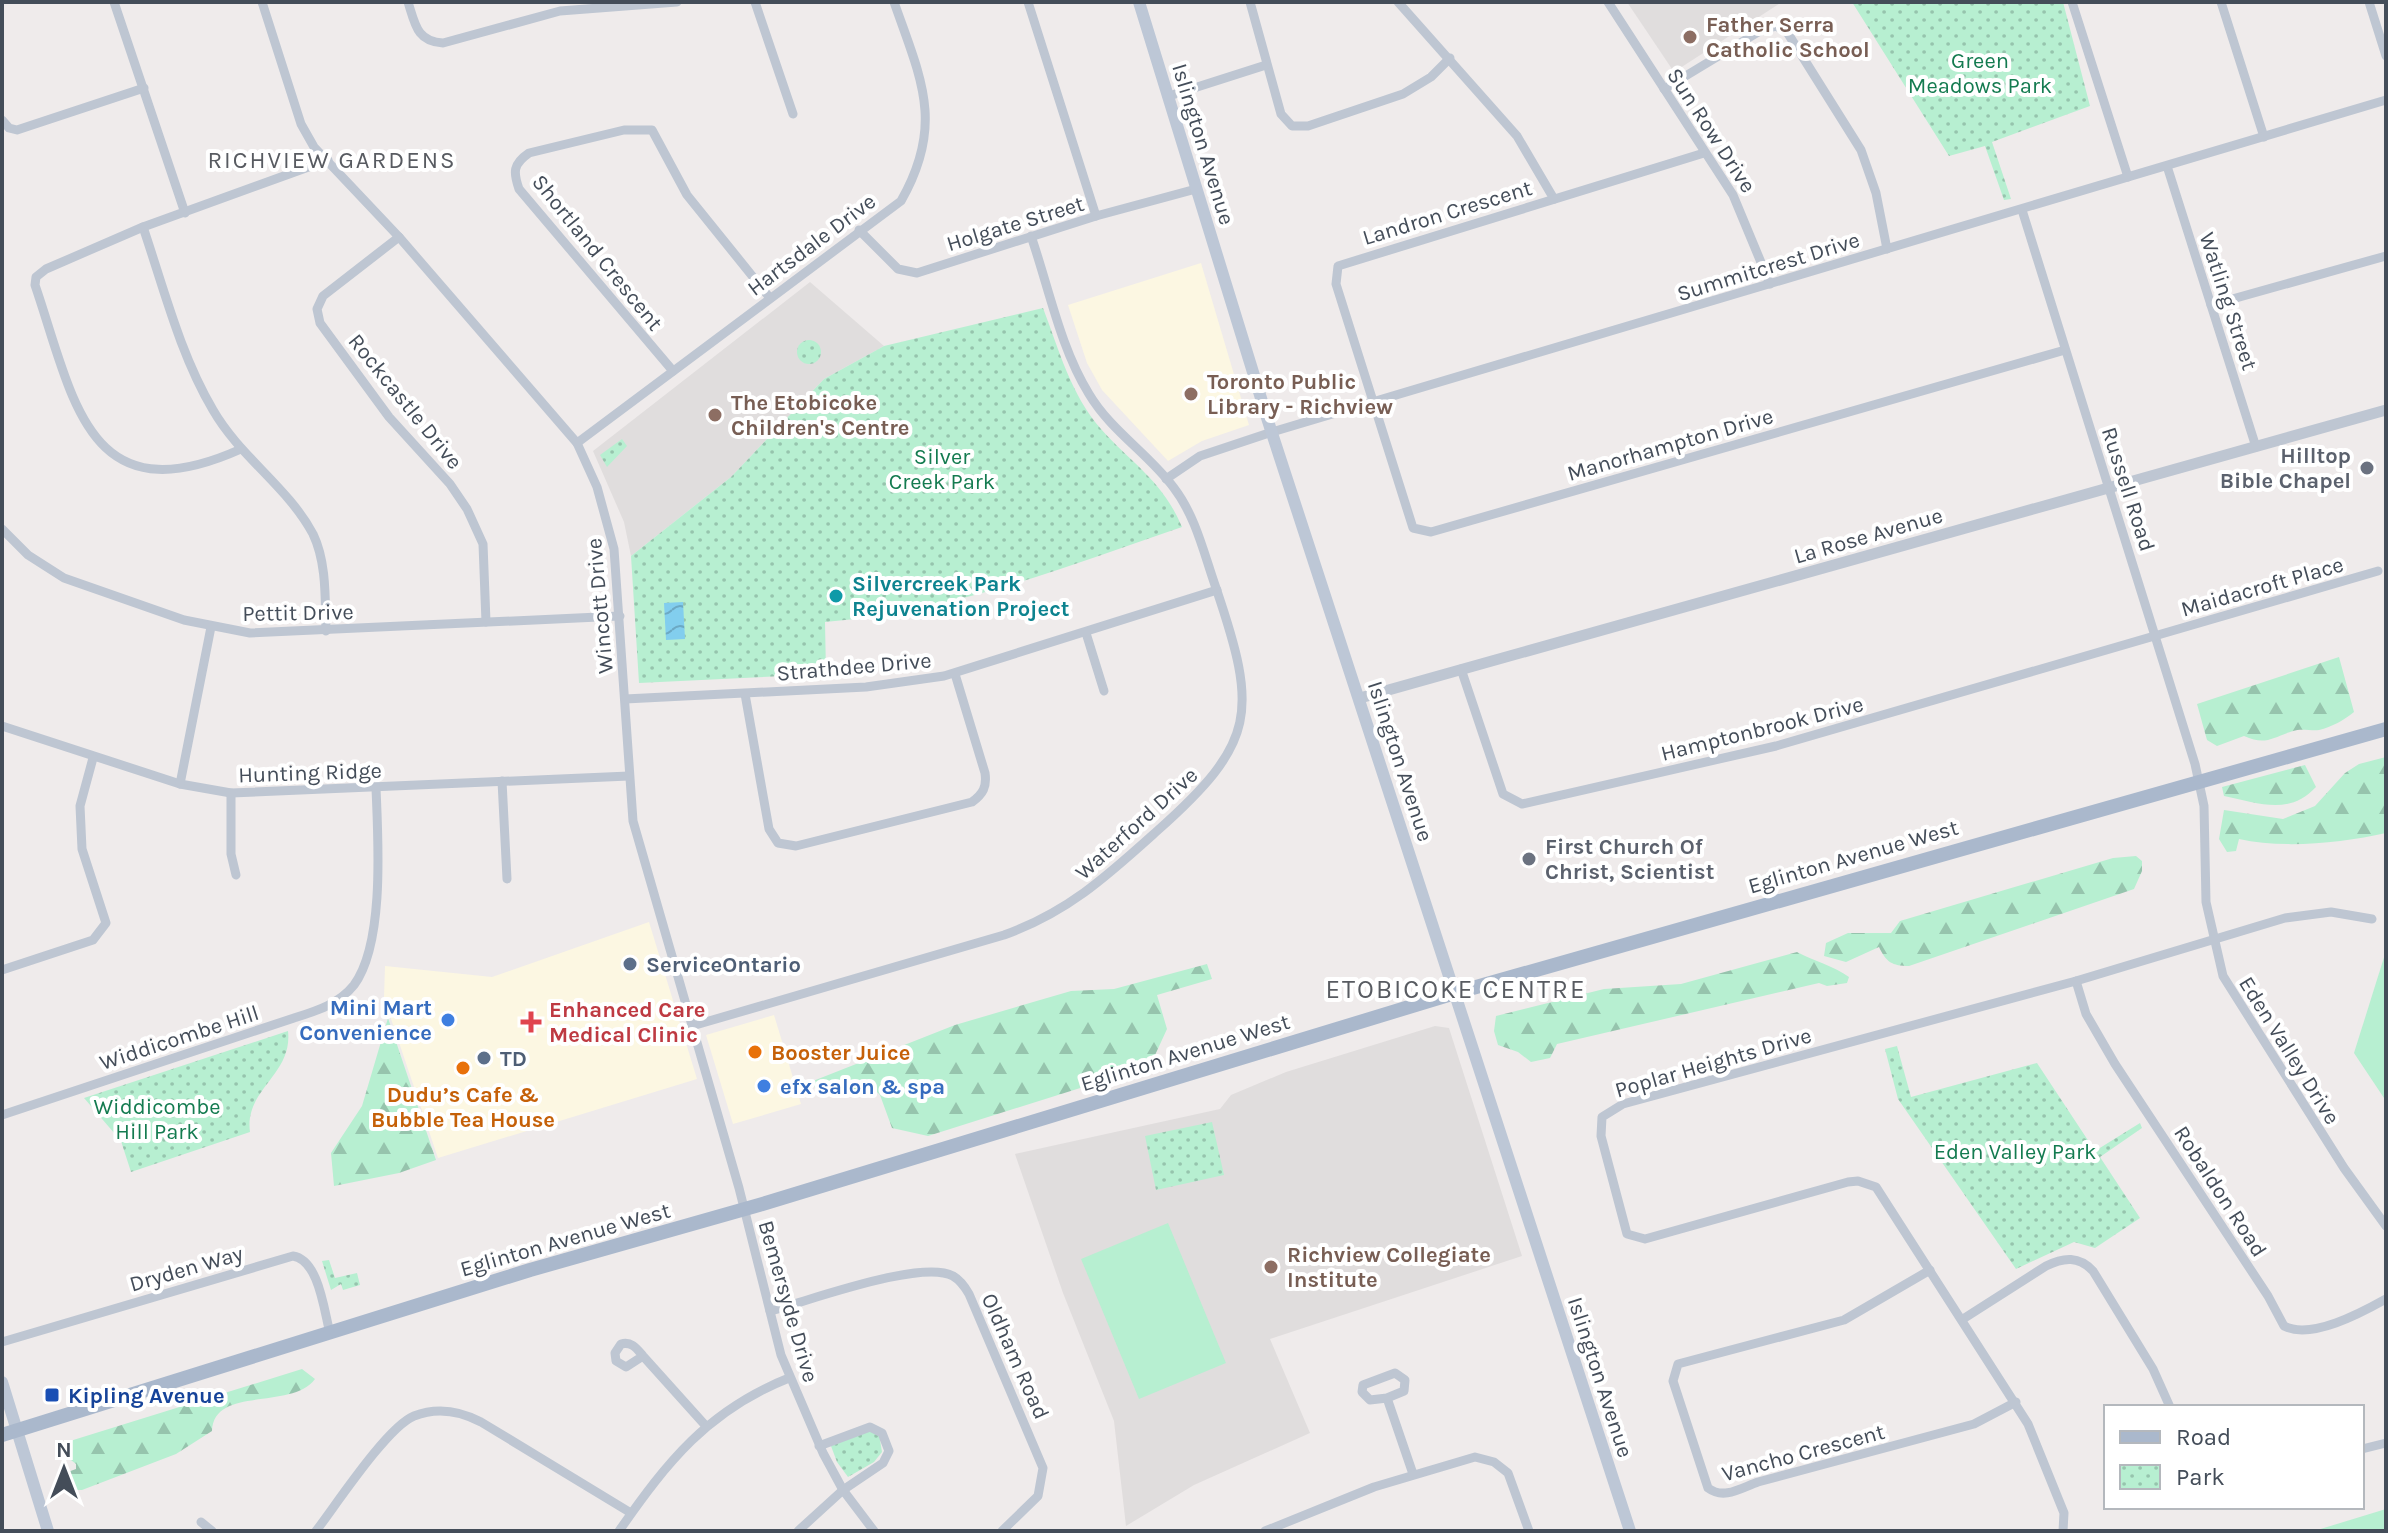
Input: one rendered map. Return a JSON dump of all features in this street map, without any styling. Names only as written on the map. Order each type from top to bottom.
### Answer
[{"type":"main road","name":"Islington Avenue","points":[[1139,2],[1272,432],[1630,1531]]},
{"type":"main road","name":"Eglinton Avenue West","points":[[9,1433],[1455,993],[2386,729]]},
{"type":"main road","points":[[2,1382],[9,1433],[48,1531]]},
{"type":"street","points":[[114,2],[185,213]]},
{"type":"street","name":"Wincott Drive","points":[[262,2],[301,124],[314,147],[399,237],[577,443],[611,529],[620,616],[633,821],[744,1210]]},
{"type":"street","points":[[408,2],[418,34],[429,43],[443,43],[560,11],[677,2]]},
{"type":"street","points":[[755,2],[793,114]]},
{"type":"street","name":"Hartsdale Drive","points":[[577,443],[901,201],[917,173],[927,137],[919,72],[894,2]]},
{"type":"street","points":[[1028,2],[1096,216]]},
{"type":"street","points":[[1250,2],[1266,65],[1285,121],[1300,128],[1403,94],[1431,77],[1450,58]]},
{"type":"street","points":[[1398,2],[1517,136],[1554,199]]},
{"type":"street","name":"Sun Row Drive","points":[[1608,2],[1744,215],[1770,284]]},
{"type":"street","points":[[2072,2],[2128,177]]},
{"type":"street","points":[[2221,2],[2264,137]]},
{"type":"street","points":[[2369,2],[2386,56]]},
{"type":"street","points":[[1664,89],[1760,31],[1776,26],[1787,32],[1861,150],[1876,193],[1887,249]]},
{"type":"street","points":[[1169,96],[1266,65]]},
{"type":"street","points":[[2,120],[9,128],[17,130],[144,88]]},
{"type":"street","name":"Summitcrest Drive","points":[[1166,479],[1200,456],[1272,432],[2386,100]]},
{"type":"street","name":"Shortland Crescent","points":[[673,371],[519,189],[513,173],[517,160],[529,153],[624,130],[652,130],[687,195],[770,298]]},
{"type":"street","name":"Landron Crescent","points":[[1373,402],[1336,284],[1338,266],[1704,153]]},
{"type":"street","points":[[241,449],[204,465],[168,469],[118,460],[92,437],[76,405],[35,285],[36,277],[46,269],[143,227],[328,160]]},
{"type":"street","name":"Watling Street","points":[[2167,166],[2256,447]]},
{"type":"street","name":"Holgate Street","points":[[859,230],[898,269],[917,273],[1096,216],[1196,189]]},
{"type":"street","name":"Russell Road","points":[[2022,210],[2157,636],[2199,781]]},
{"type":"street","points":[[143,227],[192,369],[214,413],[241,449],[294,505],[314,536],[323,571],[326,631]]},
{"type":"street","name":"Waterford Drive","points":[[692,1026],[1004,935],[1048,918],[1075,902],[1198,794],[1232,748],[1242,705],[1242,675],[1194,524],[1166,479],[1102,413],[1080,380],[1031,236]]},
{"type":"street","name":"Rockcastle Drive","points":[[399,237],[323,296],[317,309],[320,323],[389,417],[450,484],[467,509],[483,544],[486,622]]},
{"type":"street","points":[[2211,305],[2386,256]]},
{"type":"street","name":"Manorhampton Drive","points":[[1373,402],[1410,524],[1425,533],[2065,350]]},
{"type":"street","name":"La Rose Avenue","points":[[1360,698],[2386,410]]},
{"type":"street","name":"Pettit Drive","points":[[2,529],[28,555],[64,578],[211,627],[250,633],[620,616]]},
{"type":"street","name":"Maidacroft Place","points":[[2157,636],[2378,571]]},
{"type":"street","name":"Strathdee Drive","points":[[625,699],[866,687],[955,674],[1217,590]]},
{"type":"street","points":[[180,784],[211,627]]},
{"type":"street","points":[[1086,633],[1104,691]]},
{"type":"street","name":"Hamptonbrook Drive","points":[[1461,669],[1503,794],[1522,804],[1776,746],[2157,636]]},
{"type":"street","points":[[745,694],[769,829],[778,843],[796,846],[972,802],[980,796],[986,781],[985,773],[955,674]]},
{"type":"street","name":"Hunting Ridge","points":[[2,726],[180,784],[231,793],[629,776]]},
{"type":"street","points":[[2,970],[93,940],[106,923],[82,849],[80,806],[93,758]]},
{"type":"street","points":[[502,781],[507,879]]},
{"type":"street","name":"Eden Valley Drive","points":[[2199,781],[2204,806],[2206,902],[2223,976],[2344,1168],[2386,1226]]},
{"type":"street","name":"Widdicombe Hill","points":[[2,1115],[309,1013],[340,998],[353,986],[368,951],[379,864],[376,788]]},
{"type":"street","points":[[231,793],[231,854],[236,875]]},
{"type":"street","name":"Poplar Heights Drive","points":[[2063,1531],[2064,1513],[2043,1457],[2016,1402],[1876,1187],[1858,1181],[1645,1239],[1635,1238],[1627,1234],[1601,1136],[1602,1117],[1623,1104],[2315,913],[2344,912],[2372,919]]},
{"type":"street","name":"Robaldon Road","points":[[2076,981],[2086,1014],[2115,1064],[2268,1296],[2284,1326],[2298,1331],[2317,1327],[2386,1299]]},
{"type":"street","name":"Bemersyde Drive","points":[[744,1210],[789,1378],[819,1446],[843,1490],[874,1531]]},
{"type":"street","name":"Dryden Way","points":[[2,1342],[293,1256],[310,1266],[330,1333]]},
{"type":"street","points":[[1963,1319],[2051,1263],[2078,1259],[2093,1271],[2153,1369],[2169,1405]]},
{"type":"street","name":"Vancho Crescent","points":[[1930,1270],[1844,1320],[1678,1364],[1673,1381],[1708,1488],[1716,1494],[1726,1494],[1758,1482],[1974,1424],[2016,1402]]},
{"type":"street","name":"Oldham Road","points":[[770,1311],[910,1272],[944,1273],[961,1282],[976,1309],[1043,1468],[1038,1496],[1002,1531]]},
{"type":"street","points":[[643,1356],[705,1425]]},
{"type":"street","points":[[1395,1373],[1405,1380],[1404,1391],[1387,1398],[1370,1400],[1362,1392],[1363,1385],[1395,1373]]},
{"type":"street","points":[[619,1531],[665,1467],[705,1425],[789,1378]]},
{"type":"street","points":[[1387,1398],[1413,1474]]},
{"type":"street","points":[[316,1531],[390,1435],[414,1416],[435,1411],[463,1414],[481,1422],[631,1513]]},
{"type":"street","points":[[798,1531],[843,1490],[883,1463],[889,1451],[887,1438],[877,1429],[864,1428],[819,1446]]},
{"type":"street","points":[[2364,1448],[2386,1443]]},
{"type":"street","points":[[1265,1531],[1330,1503],[1413,1474],[1475,1457],[1494,1462],[1512,1479],[1529,1531]]},
{"type":"street","points":[[201,1522],[212,1531]]},
{"type":"shaded area","name":"Father Serra Catholic School","points":[[1627,2],[1782,2],[1674,72]]},
{"type":"shaded area","points":[[1201,263],[1249,425],[1202,441],[1168,461],[1102,390],[1087,363],[1068,305]]},
{"type":"shaded area","name":"The Etobicoke Children's Centre","points":[[810,282],[884,346],[824,379],[731,477],[631,556],[624,522],[593,451]]},
{"type":"shaded area","points":[[649,922],[697,1079],[438,1158],[384,998],[385,966],[492,977]]},
{"type":"shaded area","points":[[774,1015],[801,1104],[733,1124],[706,1035]]},
{"type":"shaded area","name":"Richview Collegiate Institute","points":[[1435,1026],[1449,1028],[1522,1256],[1270,1339],[1310,1433],[1194,1485],[1126,1526],[1114,1421],[1063,1293],[1015,1154],[1220,1109],[1231,1095],[1286,1072]]},
{"type":"green space","name":"Green Meadows Park","points":[[1852,2],[2063,2],[2090,106],[1992,142],[2011,199],[2004,200],[1985,146],[1949,156]]},
{"type":"green space","name":"Silver Creek Park","points":[[1043,308],[1082,402],[1101,429],[1156,485],[1182,527],[962,598],[872,617],[825,622],[826,674],[639,683],[631,556],[731,477],[824,379],[884,346]]},
{"type":"green space","points":[[809,340],[818,343],[821,352],[818,361],[809,364],[800,361],[797,352],[800,343]]},
{"type":"green space","points":[[622,439],[627,446],[607,467],[600,455]]},
{"type":"green space","points":[[2339,657],[2354,712],[2342,720],[2319,730],[2296,730],[2264,740],[2244,736],[2217,746],[2207,740],[2197,704]]},
{"type":"green space","points":[[2386,757],[2386,833],[2312,844],[2274,844],[2239,839],[2236,851],[2227,852],[2219,839],[2224,810],[2283,819],[2315,806],[2345,773],[2359,764]]},
{"type":"green space","points":[[2305,765],[2316,787],[2295,802],[2261,804],[2224,796],[2222,787]]},
{"type":"green space","points":[[2136,856],[2142,861],[2142,871],[2134,889],[1909,966],[1890,962],[1879,947],[1846,962],[1824,956],[1826,943],[1848,933],[1891,933],[1900,921],[2113,858]]},
{"type":"green space","points":[[2386,951],[2386,1101],[2354,1053]]},
{"type":"green space","points":[[1797,952],[1843,973],[1849,977],[1847,983],[1827,986],[1819,983],[1557,1044],[1550,1058],[1531,1062],[1518,1052],[1498,1045],[1494,1031],[1496,1016],[1604,989],[1681,984]]},
{"type":"green space","points":[[1207,964],[1212,979],[1157,995],[1167,1029],[1150,1066],[928,1136],[892,1128],[880,1095],[874,1089],[817,1095],[813,1081],[955,1025],[1071,991],[1114,989]]},
{"type":"green space","points":[[388,1018],[436,1160],[399,1173],[334,1186],[331,1153],[362,1106]]},
{"type":"green space","name":"Widdicombe Hill Park","points":[[288,1031],[288,1046],[283,1059],[254,1104],[250,1132],[131,1172],[121,1141],[84,1098]]},
{"type":"green space","name":"Eden Valley Park","points":[[1897,1046],[1911,1097],[2037,1063],[2095,1151],[2140,1123],[2142,1128],[2100,1157],[2140,1218],[2095,1248],[2074,1242],[2016,1269],[1898,1099],[1885,1049]]},
{"type":"green space","points":[[1212,1122],[1224,1175],[1156,1190],[1145,1136]]},
{"type":"green space","points":[[1168,1223],[1226,1363],[1139,1399],[1081,1259]]},
{"type":"green space","points":[[329,1260],[335,1278],[357,1273],[360,1285],[343,1290],[341,1284],[331,1290],[322,1261]]},
{"type":"green space","points":[[302,1369],[315,1379],[304,1389],[226,1408],[216,1417],[212,1431],[176,1454],[82,1490],[74,1490],[65,1473],[76,1469],[76,1464],[66,1456],[64,1449],[70,1441]]},
{"type":"green space","points":[[867,1430],[879,1434],[882,1452],[874,1462],[848,1477],[837,1462],[831,1446]]},
{"type":"green space","points":[[2386,1509],[2386,1531],[2314,1531]]},
{"type":"water","points":[[683,602],[685,639],[666,640],[664,603]]},
{"type":"place","name":"Father Serra Catholic School","points":[[1690,37]]},
{"type":"place","name":"Toronto Public Library - Richview","points":[[1191,394]]},
{"type":"place","name":"The Etobicoke Children's Centre","points":[[715,415]]},
{"type":"place","name":"Hilltop Bible Chapel","points":[[2367,468]]},
{"type":"place","name":"Silvercreek Park Rejuvenation Project","points":[[836,596]]},
{"type":"place","name":"First Church Of Christ, Scientist","points":[[1529,859]]},
{"type":"place","name":"ServiceOntario","points":[[630,964]]},
{"type":"place","name":"Mini Mart Convenience","points":[[448,1020]]},
{"type":"place","name":"Enhanced Care Medical Clinic","points":[[531,1022]]},
{"type":"place","name":"Booster Juice","points":[[755,1052]]},
{"type":"place","name":"TD","points":[[484,1058]]},
{"type":"place","name":"Dudu’s Cafe & Bubble Tea House","points":[[463,1068]]},
{"type":"place","name":"efx salon & spa","points":[[764,1086]]},
{"type":"place","name":"Richview Collegiate Institute","points":[[1271,1267]]},
{"type":"place","name":"Kipling Avenue","points":[[52,1395]]},
{"type":"district","name":"RICHVIEW GARDENS","points":[[332,160]]},
{"type":"district","name":"ETOBICOKE CENTRE","points":[[1456,989]]}]
